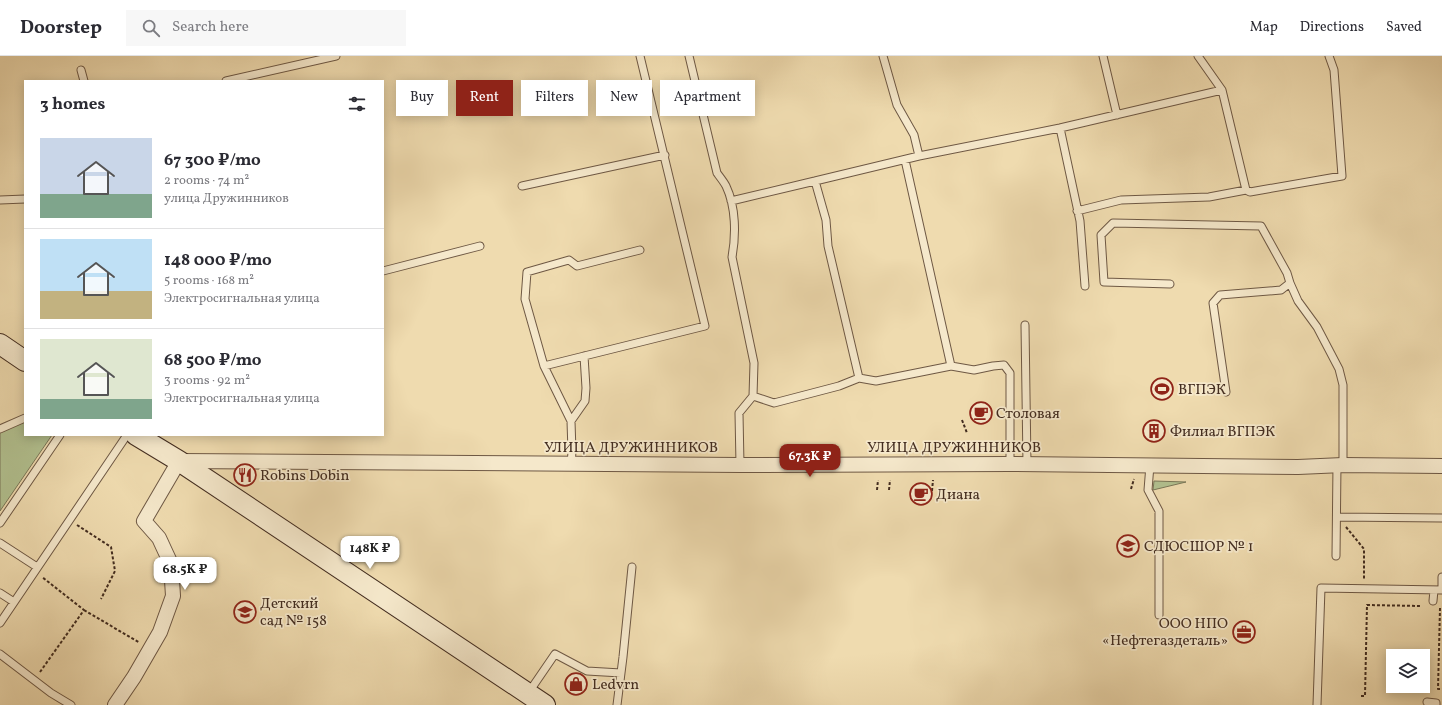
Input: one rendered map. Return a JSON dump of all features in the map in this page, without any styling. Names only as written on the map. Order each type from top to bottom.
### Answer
[{"type":"street","points":[[0,344],[24,360]]},
{"type":"street","points":[[138,436],[179,461],[545,705]]},
{"type":"street","name":"УЛИЦА ДРУЖИННИКОВ","points":[[179,461],[740,465],[1028,464],[1298,467],[1340,465],[1442,466]]},
{"type":"street","points":[[115,705],[134,677],[160,632],[173,596],[171,564],[159,538],[144,521],[179,461]]},
{"type":"lane","points":[[232,80],[336,56]]},
{"type":"lane","points":[[544,366],[706,326],[640,56]]},
{"type":"lane","points":[[689,56],[717,173],[726,186],[731,201],[735,240],[732,257],[754,363],[753,396],[739,413],[740,465]]},
{"type":"lane","points":[[883,56],[897,104],[914,135],[919,156]]},
{"type":"lane","points":[[1103,56],[1117,115]]},
{"type":"lane","points":[[1198,56],[1222,90],[1246,190]]},
{"type":"lane","points":[[1077,211],[1121,200],[1209,196],[1246,190],[1250,192],[1342,176],[1334,70],[1329,56]]},
{"type":"lane","points":[[81,70],[84,80]]},
{"type":"lane","points":[[731,201],[919,156],[1060,128],[1222,90]]},
{"type":"lane","points":[[1060,128],[1080,221],[1085,286]]},
{"type":"lane","points":[[522,186],[665,155]]},
{"type":"lane","points":[[905,160],[951,366]]},
{"type":"lane","points":[[815,181],[826,220],[828,246],[859,378]]},
{"type":"lane","points":[[0,200],[24,199]]},
{"type":"lane","points":[[1170,284],[1104,282],[1101,235],[1113,223],[1261,226],[1287,273],[1298,301],[1317,327],[1339,369],[1342,385],[1336,556]]},
{"type":"lane","points":[[384,271],[480,246]]},
{"type":"lane","points":[[571,464],[571,421],[544,366],[525,299],[527,272],[569,260],[577,266],[640,250]]},
{"type":"lane","points":[[1226,392],[1213,303],[1220,296],[1281,290],[1290,283]]},
{"type":"lane","points":[[1025,325],[1028,464]]},
{"type":"lane","points":[[571,421],[585,401],[586,388],[584,356]]},
{"type":"lane","points":[[753,396],[774,403],[839,386],[859,378],[876,381],[951,366],[974,370],[1004,365],[1010,373],[1008,423],[1010,464]]},
{"type":"lane","points":[[0,430],[24,418]]},
{"type":"lane","points":[[0,523],[59,436]]},
{"type":"lane","points":[[0,623],[126,436]]},
{"type":"lane","points":[[1150,465],[1148,490],[1158,511],[1159,615]]},
{"type":"lane","points":[[1337,517],[1442,518]]},
{"type":"lane","points":[[0,543],[36,569]]},
{"type":"lane","points":[[617,705],[632,567]]},
{"type":"lane","points":[[1317,705],[1321,588],[1442,590],[1442,577]]},
{"type":"lane","points":[[1433,601],[1434,590]]},
{"type":"lane","points":[[0,593],[14,602]]},
{"type":"lane","points":[[0,654],[51,693],[72,705]]},
{"type":"lane","points":[[528,694],[555,654],[588,671],[621,673]]},
{"type":"lane","points":[[1427,702],[1436,703],[1436,705]]},
{"type":"path","points":[[962,420],[967,433]]},
{"type":"path","points":[[1131,489],[1134,479]]},
{"type":"path","points":[[877,490],[878,480]]},
{"type":"path","points":[[889,490],[890,480]]},
{"type":"path","points":[[932,491],[934,480]]},
{"type":"path","points":[[1337,517],[1364,549],[1363,589]]},
{"type":"path","points":[[69,520],[111,547],[115,570],[101,600]]},
{"type":"path","points":[[36,569],[84,610],[150,649]]},
{"type":"path","points":[[1361,696],[1365,696],[1367,605],[1427,606]]},
{"type":"path","points":[[1440,606],[1441,624],[1438,689],[1442,689]]},
{"type":"path","points":[[34,680],[84,610]]},
{"type":"green space","points":[[24,416],[24,436],[51,436],[0,511],[0,429]]},
{"type":"green space","points":[[1154,481],[1186,482],[1153,490]]},
{"type":"place","name":"ВГПЭК","points":[[1162,389]]},
{"type":"place","name":"Столовая","points":[[981,413]]},
{"type":"place","name":"Филиал ВГПЭК","points":[[1154,431]]},
{"type":"place","name":"Robins Dobin","points":[[245,475]]},
{"type":"place","name":"Диана","points":[[921,494]]},
{"type":"place","name":"СДЮСШОР № 1","points":[[1128,546]]},
{"type":"place","name":"Детский сад № 158","points":[[245,612]]},
{"type":"place","name":"ООО НПО «Нефтегаздеталь»","points":[[1244,632]]},
{"type":"place","name":"Ledvrn","points":[[576,684]]}]
